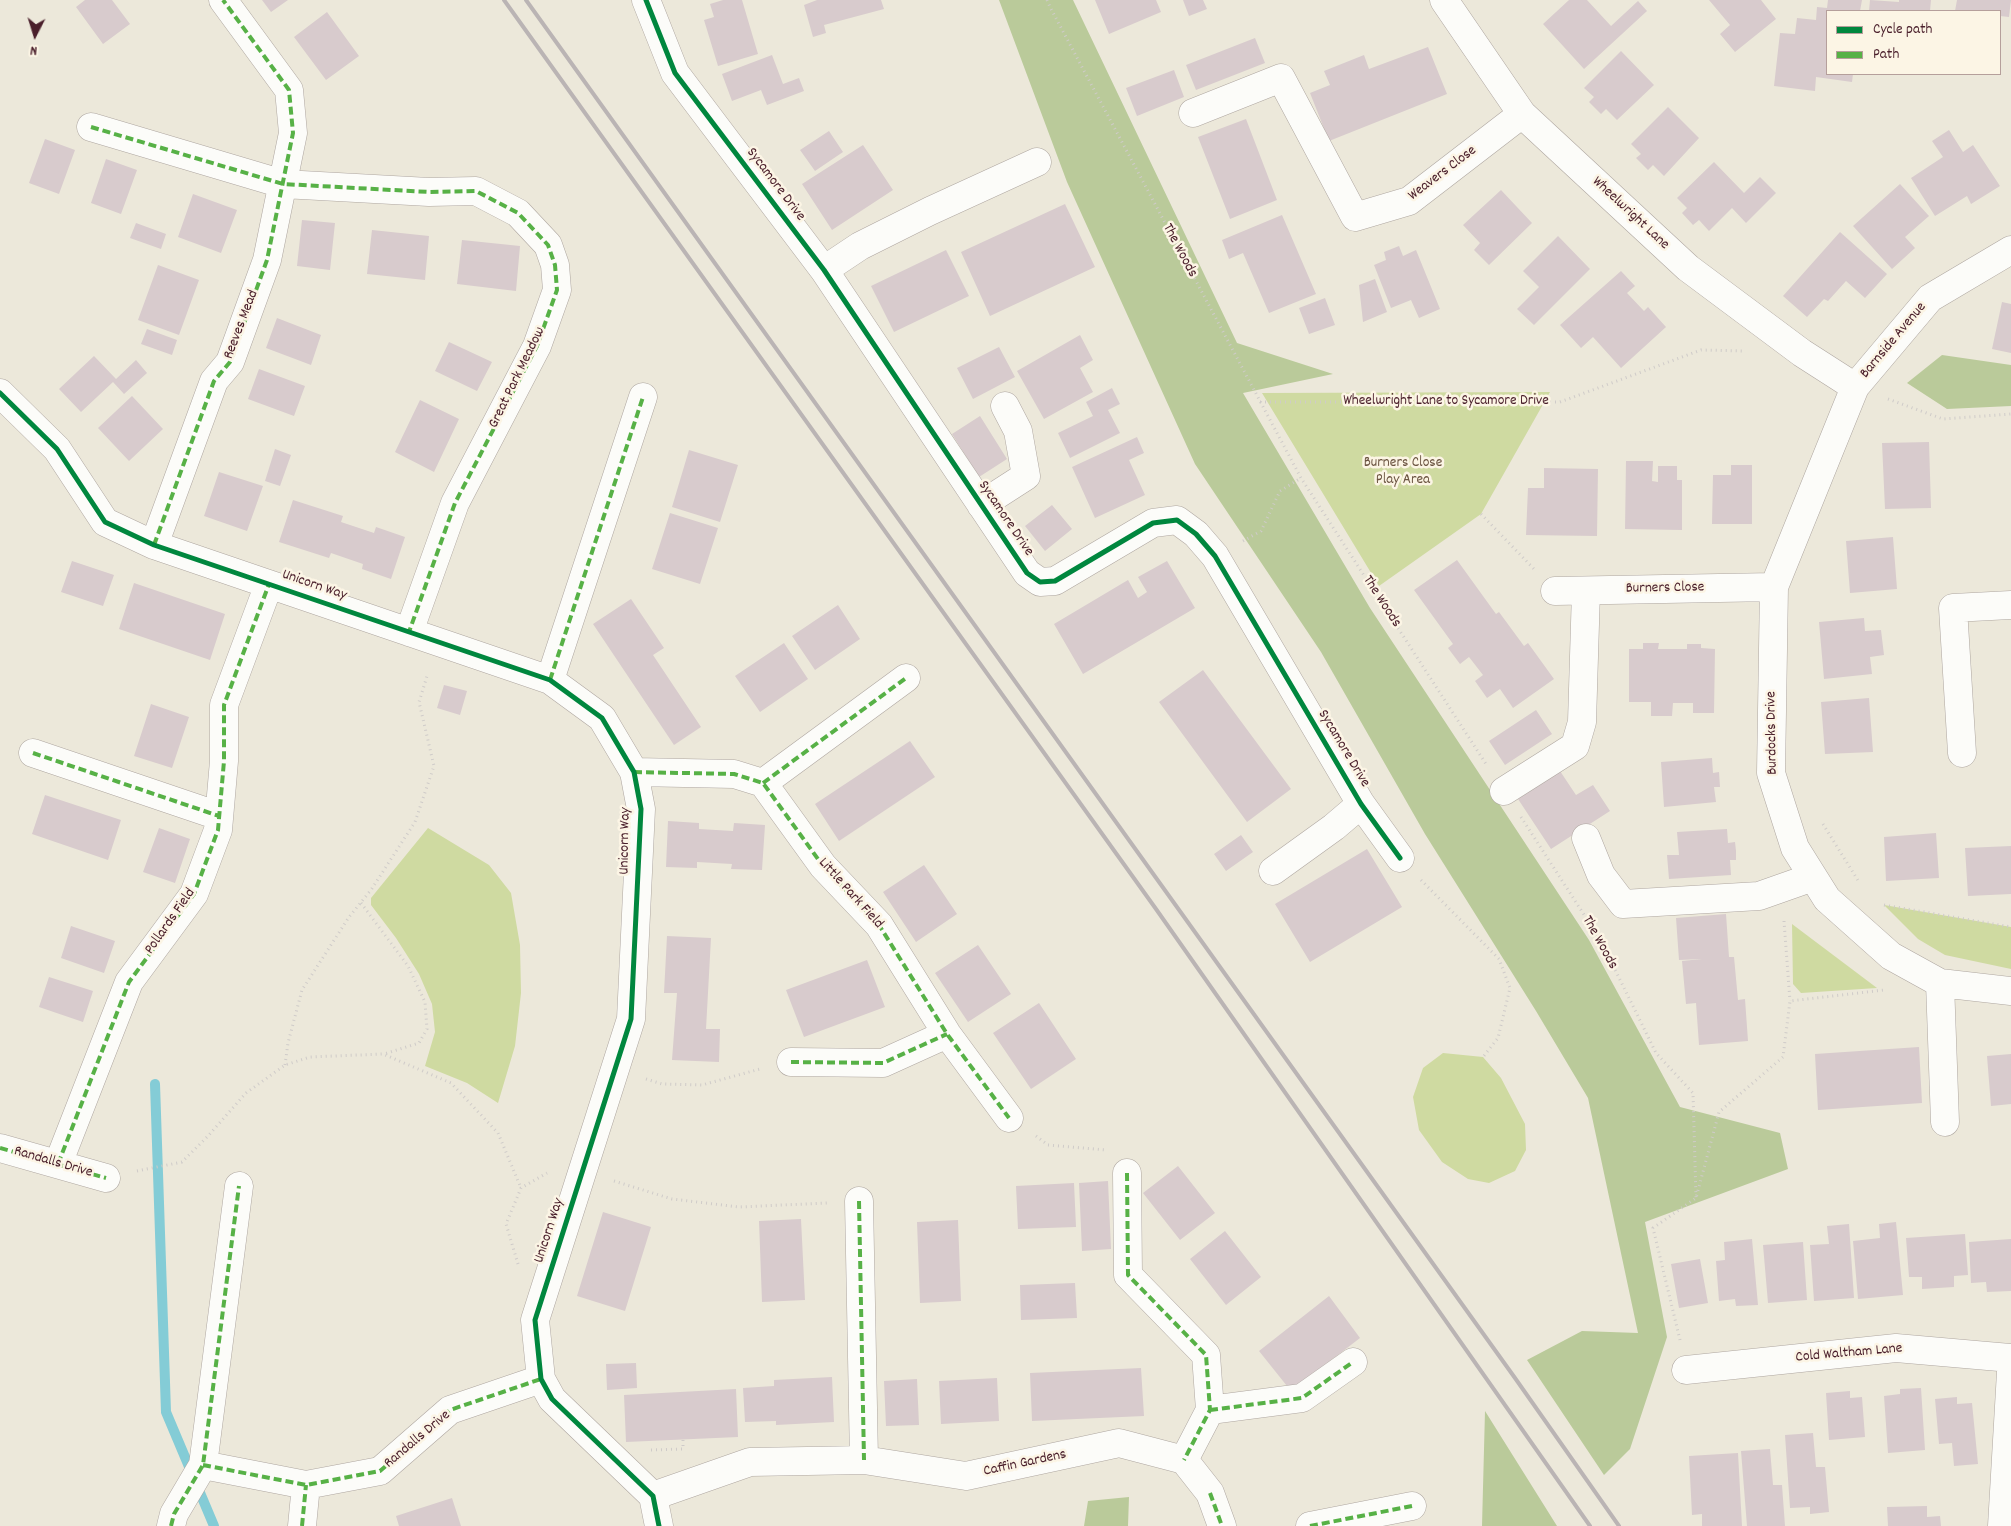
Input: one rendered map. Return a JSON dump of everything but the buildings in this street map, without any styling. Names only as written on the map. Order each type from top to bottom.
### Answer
[{"type":"street","name":"Reeves Mead","points":[[154,545],[214,381],[230,362],[267,260],[293,133],[289,90],[222,0]]},
{"type":"street","name":"Sycamore Drive","points":[[646,0],[676,73],[824,270],[1026,573],[1040,582],[1056,581],[1153,523],[1177,520],[1196,534],[1215,556],[1362,804],[1400,858]]},
{"type":"street","name":"Wheelwright Lane","points":[[1444,0],[1522,114],[1688,268],[1802,353],[1855,387]]},
{"type":"street","name":"Weavers Close","points":[[1193,113],[1282,78],[1355,217],[1409,201],[1522,114]]},
{"type":"street","points":[[91,127],[283,184]]},
{"type":"street","points":[[824,270],[860,246],[930,211],[1037,162]]},
{"type":"street","name":"Great Park Meadow","points":[[283,184],[429,192],[476,191],[518,213],[548,245],[555,265],[557,290],[537,346],[455,503],[409,632]]},
{"type":"street","name":"Barnside Avenue","points":[[1855,387],[1930,298],[2011,250]]},
{"type":"street","name":"Burdocks Drive","points":[[1855,387],[1774,587],[1771,773],[1795,848],[1826,899],[1891,956],[1940,984],[2011,991]]},
{"type":"street","name":"Unicorn Way","points":[[0,393],[57,449],[105,522],[154,545],[550,680],[602,718],[634,772],[641,810],[631,1019],[535,1320],[541,1379],[552,1399],[653,1496]]},
{"type":"street","points":[[550,680],[643,397]]},
{"type":"street","points":[[981,506],[1026,476],[1018,431],[1004,406]]},
{"type":"street","name":"Pollards Field","points":[[58,1164],[129,982],[194,894],[218,830],[224,761],[224,706],[269,584]]},
{"type":"street","name":"Burners Close","points":[[1556,591],[1774,587]]},
{"type":"street","points":[[1504,792],[1575,746],[1582,722],[1586,591]]},
{"type":"street","points":[[1962,753],[1952,608],[2011,605]]},
{"type":"street","points":[[634,772],[734,774],[762,783],[906,678]]},
{"type":"street","points":[[33,753],[219,816]]},
{"type":"street","name":"Little Park Field","points":[[762,783],[823,866],[879,925],[947,1034],[1009,1118]]},
{"type":"street","name":"Sycamore Drive","points":[[1273,871],[1334,828],[1362,804]]},
{"type":"street","points":[[1586,838],[1601,874],[1624,904],[1760,896],[1813,877]]},
{"type":"street","points":[[1940,984],[1945,1122]]},
{"type":"street","points":[[791,1062],[883,1063],[947,1034]]},
{"type":"street","name":"Randalls Drive","points":[[0,1148],[106,1178]]},
{"type":"street","points":[[1127,1173],[1128,1275],[1206,1355],[1210,1410],[1184,1460],[1210,1492],[1222,1526]]},
{"type":"street","points":[[171,1526],[174,1514],[203,1465],[239,1186]]},
{"type":"street","points":[[859,1201],[864,1460]]},
{"type":"street","name":"Cold Waltham Lane","points":[[1686,1370],[1896,1348],[2011,1358]]},
{"type":"street","points":[[1210,1410],[1302,1398],[1353,1362]]},
{"type":"street","points":[[2002,1526],[2011,1372]]},
{"type":"street","name":"Randalls Drive","points":[[203,1465],[306,1485],[380,1471],[450,1410],[541,1379]]},
{"type":"street","name":"Caffin Gardens","points":[[653,1496],[750,1462],[864,1460],[966,1476],[1119,1443],[1184,1460]]},
{"type":"street","points":[[302,1526],[306,1485]]},
{"type":"street","points":[[653,1496],[659,1526]]},
{"type":"street","points":[[1310,1526],[1412,1506]]},
{"type":"path","points":[[1855,387],[1943,419],[2011,414]]},
{"type":"path","points":[[1215,556],[1261,530],[1280,491],[1301,478]]},
{"type":"path","points":[[1481,514],[1556,591]]},
{"type":"path","points":[[285,1065],[288,1043],[302,990],[349,916],[361,903],[415,822],[434,766],[419,702],[437,641]]},
{"type":"path","points":[[1822,822],[1864,889]]},
{"type":"path","points":[[1400,858],[1499,959],[1510,988],[1498,1038],[1483,1057]]},
{"type":"path","points":[[1686,1370],[1653,1228],[1696,1198],[1719,1112],[1783,1057],[1790,1000],[1782,888]]},
{"type":"path","points":[[1877,900],[1884,905],[2011,927]]},
{"type":"path","points":[[106,1178],[182,1162],[246,1093],[285,1065],[310,1057],[383,1054],[419,1043],[427,1029],[425,1002],[408,966],[361,903]]},
{"type":"path","points":[[1790,1000],[1940,984]]},
{"type":"path","points":[[383,1054],[451,1084],[498,1132],[521,1188]]},
{"type":"path","points":[[614,1070],[662,1084],[702,1085],[791,1062]]},
{"type":"path","points":[[1009,1118],[1048,1145],[1105,1149],[1127,1173]]},
{"type":"path","points":[[521,1272],[506,1224],[521,1188],[552,1170],[582,1171],[672,1199],[739,1207],[859,1201]]},
{"type":"green space","points":[[999,0],[1073,0],[1237,343],[1333,374],[1243,393],[1370,608],[1589,940],[1680,1107],[1780,1133],[1788,1169],[1645,1222],[1667,1337],[1630,1449],[1604,1475],[1527,1360],[1582,1331],[1638,1333],[1588,1098],[1425,834],[1321,652],[1195,464],[1067,182]]},
{"type":"green space","points":[[1942,355],[2011,365],[2011,406],[1947,409],[1907,383]]},
{"type":"green space","name":"Burners Close Play Area","points":[[1550,392],[1481,514],[1379,586],[1262,393]]},
{"type":"green space","points":[[428,828],[489,865],[511,893],[520,945],[521,993],[515,1046],[498,1103],[467,1083],[425,1066],[435,1032],[432,1004],[419,974],[396,938],[371,905],[371,898]]},
{"type":"green space","points":[[1884,905],[2011,927],[2011,969],[1945,955],[1918,939]]},
{"type":"green space","points":[[1792,924],[1877,988],[1801,993],[1793,984]]},
{"type":"green space","points":[[1443,1053],[1483,1057],[1501,1078],[1525,1124],[1526,1150],[1515,1171],[1489,1183],[1468,1179],[1442,1162],[1419,1130],[1413,1097],[1423,1068]]},
{"type":"green space","points":[[1485,1411],[1557,1526],[1482,1526]]},
{"type":"green space","points":[[1129,1497],[1128,1526],[1084,1526],[1088,1501]]},
{"type":"waterway","points":[[155,1084],[166,1412],[214,1526]]},
{"type":"railway","points":[[504,0],[1156,909],[1590,1526]]},
{"type":"railway","points":[[526,0],[1515,1378],[1619,1526]]},
{"type":"marked path","points":[[154,545],[214,381],[230,362],[267,260],[293,133],[289,90],[223,0]]},
{"type":"marked path","points":[[91,127],[283,184],[429,192],[476,191],[518,213],[548,245],[555,265],[557,290],[537,346],[455,503],[409,632]]},
{"type":"marked path","points":[[550,680],[643,397]]},
{"type":"marked path","points":[[58,1164],[129,982],[194,894],[218,830],[224,761],[224,705],[269,584]]},
{"type":"marked path","points":[[763,783],[906,678]]},
{"type":"marked path","points":[[33,753],[219,816]]},
{"type":"marked path","points":[[634,772],[734,774],[763,783],[823,866],[879,925],[947,1034],[1009,1118]]},
{"type":"marked path","points":[[791,1062],[883,1063],[947,1034]]},
{"type":"marked path","points":[[0,1148],[106,1178]]},
{"type":"marked path","points":[[1127,1173],[1128,1275],[1206,1355],[1210,1410],[1184,1460]]},
{"type":"marked path","points":[[171,1526],[174,1514],[203,1465],[239,1186]]},
{"type":"marked path","points":[[859,1201],[864,1460]]},
{"type":"marked path","points":[[1210,1410],[1302,1398],[1353,1362]]},
{"type":"marked path","points":[[203,1465],[306,1485],[380,1471],[450,1410],[541,1379]]},
{"type":"marked path","points":[[302,1526],[306,1485]]},
{"type":"marked path","points":[[1210,1493],[1222,1526]]},
{"type":"marked path","points":[[1310,1526],[1412,1506]]},
{"type":"cycle path","points":[[646,0],[675,73],[824,270],[1027,573],[1040,582],[1055,581],[1153,523],[1177,520],[1196,534],[1215,556],[1361,804],[1400,858]]},
{"type":"cycle path","points":[[0,393],[57,449],[105,522],[154,545],[550,680],[602,718],[634,772],[641,809],[631,1019],[535,1320],[541,1379],[552,1399],[653,1496],[659,1526]]}]
